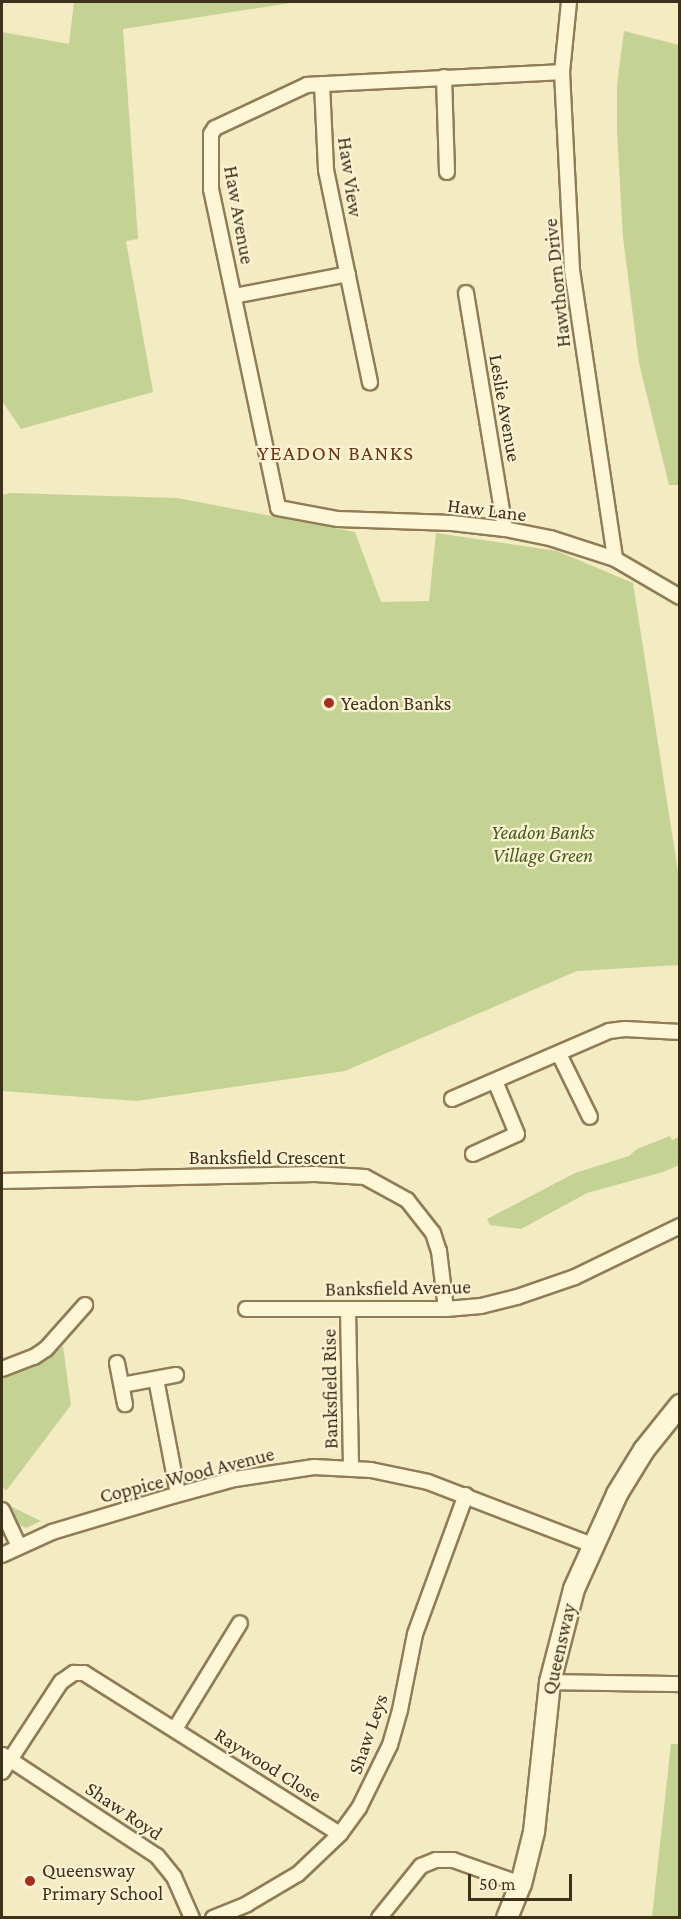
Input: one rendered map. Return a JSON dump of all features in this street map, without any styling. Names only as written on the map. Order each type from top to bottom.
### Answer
[{"type":"street","name":"Hawthorn Drive","points":[[569,2],[562,72],[572,270],[615,560]]},
{"type":"street","name":"Haw Avenue","points":[[278,508],[211,189],[211,134],[215,129],[301,86],[562,72]]},
{"type":"street","points":[[444,77],[447,172]]},
{"type":"street","name":"Haw View","points":[[322,84],[326,170],[370,382]]},
{"type":"street","points":[[234,296],[348,274]]},
{"type":"street","name":"Leslie Avenue","points":[[466,293],[505,529]]},
{"type":"street","name":"Haw Lane","points":[[278,508],[338,519],[452,523],[505,529],[550,538],[615,560],[680,597]]},
{"type":"street","points":[[452,1099],[609,1031],[625,1029],[680,1032]]},
{"type":"street","points":[[559,1054],[590,1117]]},
{"type":"street","points":[[473,1154],[517,1134],[495,1081]]},
{"type":"street","name":"Banksfield Crescent","points":[[2,1181],[315,1174],[365,1177],[407,1200],[433,1233],[439,1251],[446,1309]]},
{"type":"street","name":"Banksfield Avenue","points":[[246,1309],[446,1309],[482,1306],[555,1284],[680,1227]]},
{"type":"street","points":[[2,1368],[34,1357],[46,1348],[85,1305]]},
{"type":"street","name":"Banksfield Rise","points":[[348,1309],[351,1468]]},
{"type":"street","points":[[117,1363],[125,1404]]},
{"type":"street","points":[[122,1385],[176,1375]]},
{"type":"street","points":[[156,1379],[178,1494]]},
{"type":"street","name":"Queensway","points":[[507,1917],[521,1884],[538,1812],[543,1729],[550,1682],[574,1589],[592,1545],[627,1476],[680,1405]]},
{"type":"street","name":"Coppice Wood Avenue","points":[[2,1556],[52,1532],[235,1479],[283,1470],[351,1468],[396,1474],[466,1495],[592,1545]]},
{"type":"street","name":"Shaw Leys","points":[[213,1917],[278,1887],[298,1874],[340,1834],[372,1785],[390,1745],[400,1710],[418,1624],[466,1495]]},
{"type":"street","points":[[2,1510],[19,1546]]},
{"type":"street","points":[[175,1730],[240,1623]]},
{"type":"street","name":"Raywood Close","points":[[4,1762],[61,1682],[74,1673],[84,1673],[340,1834]]},
{"type":"street","points":[[550,1682],[680,1684]]},
{"type":"street","name":"Shaw Royd","points":[[4,1762],[157,1856],[174,1877],[192,1917]]},
{"type":"street","points":[[379,1917],[421,1866],[436,1860],[453,1860],[521,1884]]},
{"type":"green space","points":[[74,2],[297,2],[123,29],[138,239],[126,241],[153,392],[21,429],[2,401],[2,32],[69,44]]},
{"type":"green space","points":[[624,31],[679,45],[679,485],[669,485],[639,363],[623,237],[617,132],[617,85]]},
{"type":"green space","name":"Yeadon Banks Village Green","points":[[11,493],[177,498],[355,532],[381,602],[429,601],[436,533],[557,551],[633,583],[679,878],[679,965],[577,971],[345,1071],[136,1101],[2,1091],[2,495]]},
{"type":"green space","points":[[670,1136],[672,1140],[679,1137],[679,1165],[663,1172],[587,1193],[521,1229],[490,1225],[487,1219],[575,1173],[629,1156],[637,1149]]},
{"type":"green space","points":[[63,1346],[71,1405],[6,1491],[2,1486],[2,1379],[44,1362]]},
{"type":"green space","points":[[8,1505],[41,1521],[26,1528],[15,1523]]},
{"type":"green space","points":[[671,1744],[679,1744],[679,1917],[652,1917]]},
{"type":"place","name":"Yeadon Banks","points":[[329,703]]},
{"type":"place","name":"Queensway Primary School","points":[[30,1881]]},
{"type":"district","name":"YEADON BANKS","points":[[336,453]]}]
